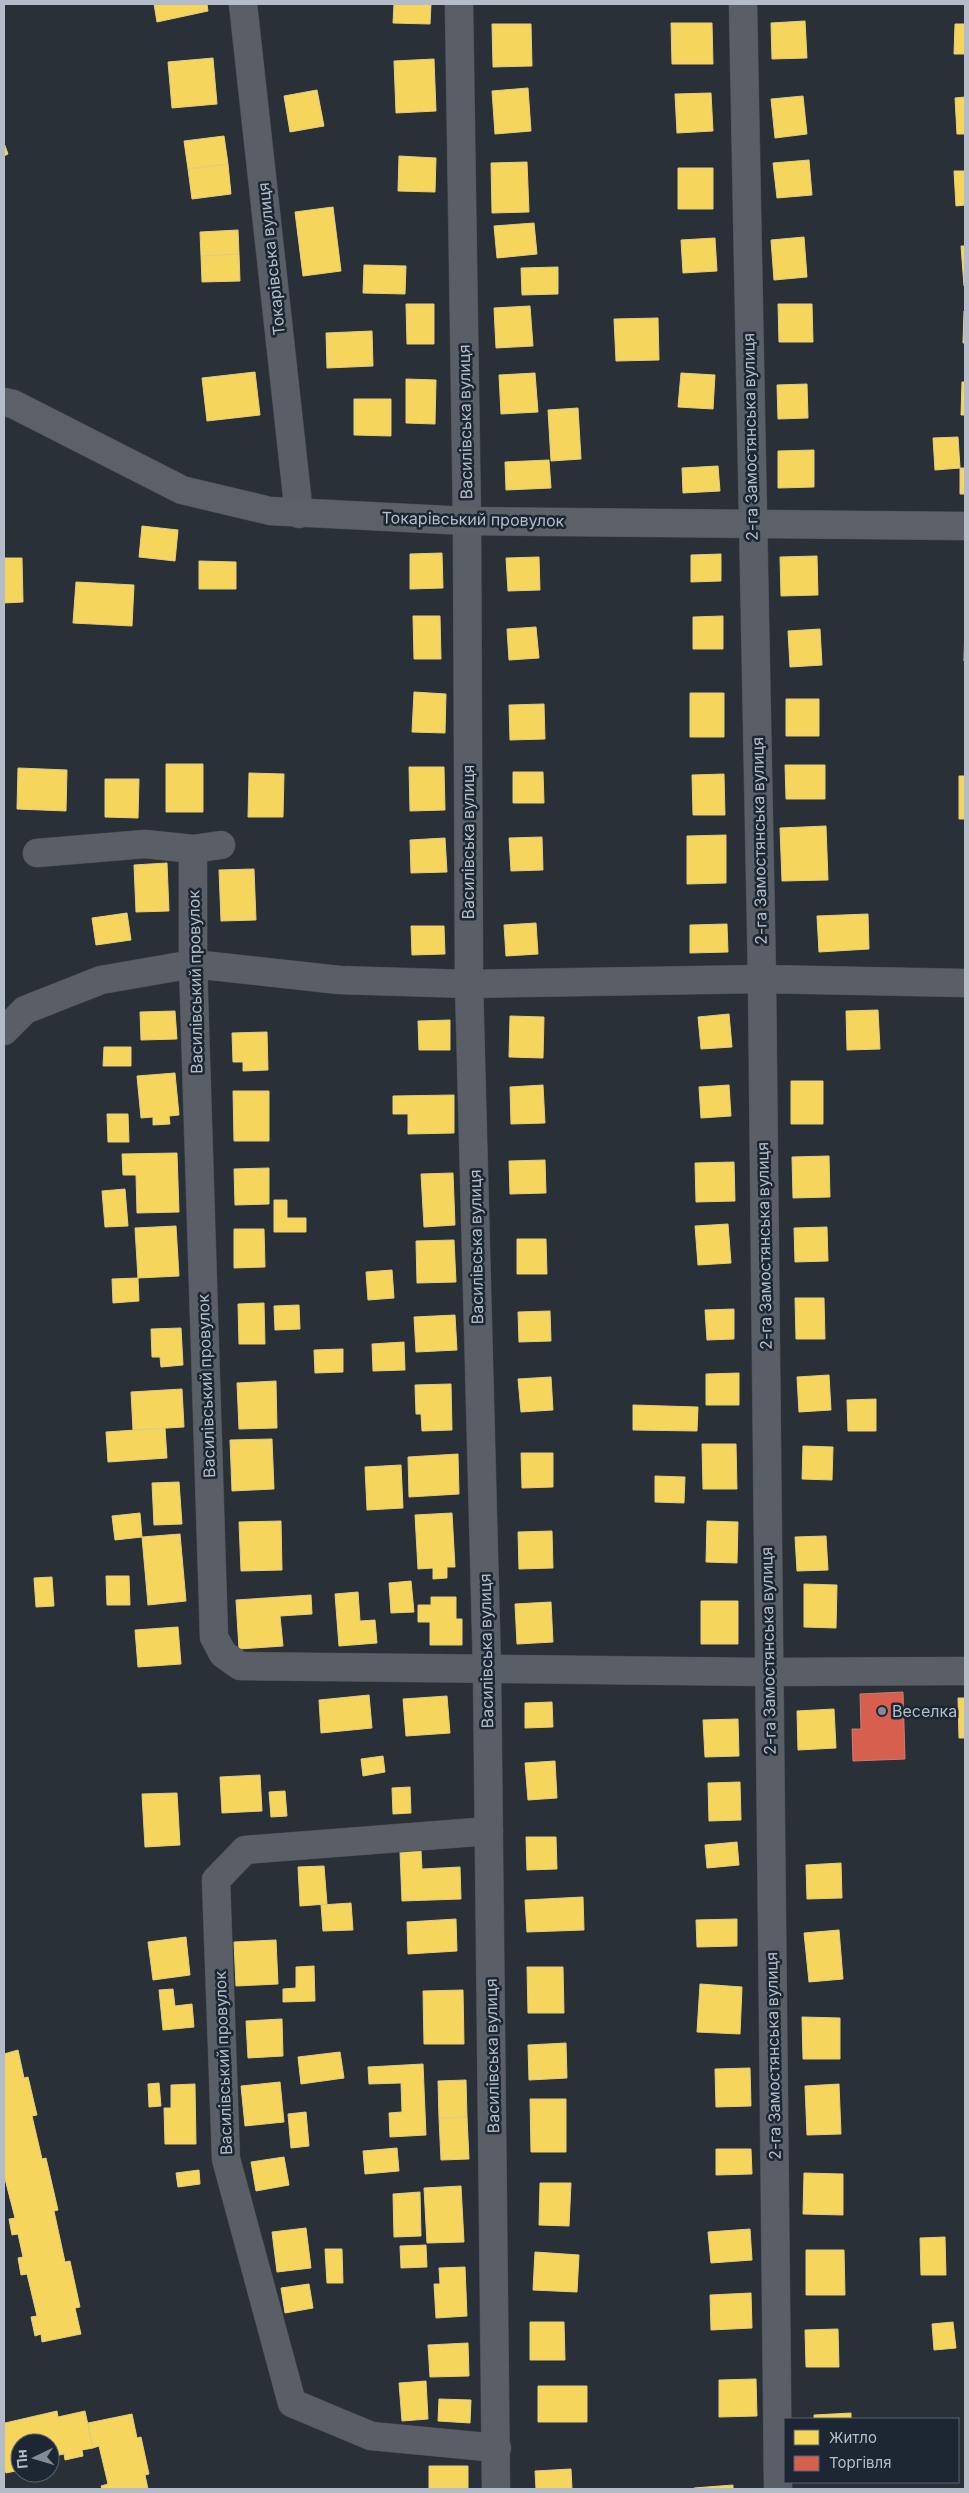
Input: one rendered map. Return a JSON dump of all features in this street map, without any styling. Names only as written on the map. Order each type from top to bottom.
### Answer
[{"type":"main road","name":"Токарівський провулок","points":[[4,402],[13,404],[182,490],[270,511],[467,521],[965,526]]},
{"type":"street","name":"Токарівська вулиця","points":[[243,4],[300,514]]},
{"type":"street","name":"Василівська вулиця","points":[[459,4],[467,521],[469,984],[487,1669],[496,2489]]},
{"type":"street","name":"2-га Замостянська вулиця","points":[[743,4],[762,979],[778,2489]]},
{"type":"street","points":[[37,854],[145,844],[193,849],[221,845]]},
{"type":"street","name":"Василівський провулок","points":[[193,849],[193,964],[214,1637],[223,1654],[240,1666],[768,1672],[965,1671]]},
{"type":"street","points":[[4,1031],[25,1010],[101,980],[193,964],[339,980],[469,984],[762,979],[965,983]]},
{"type":"street","name":"Василівський провулок","points":[[489,1831],[245,1850],[216,1880],[226,2159],[292,2403],[371,2436],[497,2448]]},
{"type":"building: Житло","points":[[154,4],[207,4],[208,11],[157,22]]},
{"type":"building: Житло","points":[[394,4],[431,4],[430,24],[393,23]]},
{"type":"building: Житло","points":[[805,21],[807,58],[772,59],[771,23]]},
{"type":"building: Житло","points":[[671,23],[712,23],[713,64],[672,64]]},
{"type":"building: Житло","points":[[492,24],[531,24],[532,66],[493,67]]},
{"type":"building: Житло","points":[[955,24],[965,24],[965,54],[954,54]]},
{"type":"building: Житло","points":[[213,58],[217,104],[172,108],[168,62]]},
{"type":"building: Житло","points":[[434,59],[436,111],[396,113],[394,61]]},
{"type":"building: Житло","points":[[528,88],[531,131],[495,134],[492,91]]},
{"type":"building: Житло","points":[[317,90],[324,126],[290,132],[284,96]]},
{"type":"building: Житло","points":[[711,93],[713,131],[677,133],[675,94]]},
{"type":"building: Житло","points":[[803,96],[807,134],[775,138],[771,99]]},
{"type":"building: Житло","points":[[965,97],[965,134],[957,134],[955,98]]},
{"type":"building: Житло","points":[[224,136],[228,164],[188,169],[184,141]]},
{"type":"building: Житло","points":[[4,143],[8,154],[4,156]]},
{"type":"building: Житло","points":[[399,156],[436,158],[435,192],[398,191]]},
{"type":"building: Житло","points":[[809,160],[812,195],[777,198],[773,163]]},
{"type":"building: Житло","points":[[527,162],[529,212],[492,213],[491,163]]},
{"type":"building: Житло","points":[[228,164],[231,194],[192,199],[188,169]]},
{"type":"building: Житло","points":[[678,168],[713,168],[713,209],[678,209]]},
{"type":"building: Житло","points":[[954,171],[965,171],[965,205],[956,206]]},
{"type":"building: Житло","points":[[333,207],[341,271],[303,276],[295,212]]},
{"type":"building: Житло","points":[[534,223],[537,254],[497,258],[494,226]]},
{"type":"building: Житло","points":[[238,230],[239,254],[201,256],[200,232]]},
{"type":"building: Житло","points":[[804,237],[807,277],[774,280],[771,240]]},
{"type":"building: Житло","points":[[715,238],[717,271],[683,273],[681,240]]},
{"type":"building: Житло","points":[[961,246],[965,246],[965,286],[964,286]]},
{"type":"building: Житло","points":[[239,254],[240,281],[202,282],[201,256]]},
{"type":"building: Житло","points":[[364,265],[406,266],[405,294],[363,293]]},
{"type":"building: Житло","points":[[558,267],[558,294],[522,295],[521,268]]},
{"type":"building: Житло","points":[[406,304],[434,304],[434,344],[407,344]]},
{"type":"building: Житло","points":[[778,304],[812,304],[813,342],[779,342]]},
{"type":"building: Житло","points":[[530,306],[533,346],[496,348],[494,308]]},
{"type":"building: Житло","points":[[964,311],[965,343],[963,343]]},
{"type":"building: Житло","points":[[658,318],[659,360],[616,361],[614,319]]},
{"type":"building: Житло","points":[[372,331],[373,366],[327,368],[326,333]]},
{"type":"building: Житло","points":[[255,372],[260,415],[207,421],[202,378]]},
{"type":"building: Житло","points":[[535,373],[538,412],[501,414],[499,375]]},
{"type":"building: Житло","points":[[681,373],[715,375],[713,409],[678,407]]},
{"type":"building: Житло","points":[[406,379],[436,380],[435,424],[406,423]]},
{"type":"building: Житло","points":[[962,382],[965,382],[965,415],[961,415]]},
{"type":"building: Житло","points":[[807,384],[808,418],[778,419],[777,385]]},
{"type":"building: Житло","points":[[354,399],[391,399],[391,436],[354,435]]},
{"type":"building: Житло","points":[[578,408],[581,459],[551,461],[548,410]]},
{"type":"building: Житло","points":[[958,437],[960,468],[935,470],[933,438]]},
{"type":"building: Житло","points":[[814,450],[814,487],[778,488],[778,451]]},
{"type":"building: Житло","points":[[549,460],[551,488],[506,490],[505,462]]},
{"type":"building: Житло","points":[[718,466],[720,491],[683,493],[682,468]]},
{"type":"building: Житло","points":[[960,468],[965,468],[965,494],[960,494]]},
{"type":"building: Житло","points":[[142,526],[178,530],[175,561],[139,557]]},
{"type":"building: Житло","points":[[442,553],[443,588],[410,589],[410,554]]},
{"type":"building: Житло","points":[[721,554],[721,581],[691,582],[691,555]]},
{"type":"building: Житло","points":[[817,556],[818,595],[781,596],[780,557]]},
{"type":"building: Житло","points":[[539,557],[540,590],[508,591],[506,558]]},
{"type":"building: Житло","points":[[4,558],[22,558],[23,602],[4,603]]},
{"type":"building: Житло","points":[[199,561],[236,562],[236,589],[199,589]]},
{"type":"building: Житло","points":[[76,582],[134,585],[132,626],[73,623]]},
{"type":"building: Житло","points":[[413,616],[440,616],[441,659],[414,659]]},
{"type":"building: Житло","points":[[723,616],[723,649],[693,649],[693,617]]},
{"type":"building: Житло","points":[[965,624],[965,661],[964,661]]},
{"type":"building: Житло","points":[[536,627],[539,658],[509,660],[507,629]]},
{"type":"building: Житло","points":[[820,629],[822,665],[790,667],[788,631]]},
{"type":"building: Житло","points":[[414,692],[446,694],[445,733],[412,732]]},
{"type":"building: Житло","points":[[690,693],[724,693],[724,737],[690,737]]},
{"type":"building: Житло","points":[[786,699],[819,699],[819,736],[786,736]]},
{"type":"building: Житло","points":[[544,704],[545,739],[510,740],[509,705]]},
{"type":"building: Житло","points":[[166,764],[203,764],[203,812],[166,812]]},
{"type":"building: Житло","points":[[785,765],[825,765],[825,799],[786,799]]},
{"type":"building: Житло","points":[[409,767],[444,767],[445,810],[410,811]]},
{"type":"building: Житло","points":[[18,768],[67,770],[66,811],[17,809]]},
{"type":"building: Житло","points":[[513,772],[543,772],[544,803],[513,803]]},
{"type":"building: Житло","points":[[249,773],[284,774],[283,817],[248,817]]},
{"type":"building: Житло","points":[[724,774],[725,815],[693,815],[692,775]]},
{"type":"building: Житло","points":[[959,776],[965,776],[965,819],[959,819]]},
{"type":"building: Житло","points":[[105,779],[139,779],[138,818],[105,817]]},
{"type":"building: Житло","points":[[826,826],[828,880],[782,881],[780,828]]},
{"type":"building: Житло","points":[[726,835],[726,883],[687,884],[687,836]]},
{"type":"building: Житло","points":[[542,837],[543,870],[511,871],[509,838]]},
{"type":"building: Житло","points":[[445,838],[447,872],[411,873],[410,840]]},
{"type":"building: Житло","points":[[167,863],[169,911],[136,912],[134,865]]},
{"type":"building: Житло","points":[[254,869],[256,920],[221,921],[219,870]]},
{"type":"building: Житло","points":[[127,913],[131,940],[96,945],[92,918]]},
{"type":"building: Житло","points":[[868,914],[869,949],[819,952],[817,916]]},
{"type":"building: Житло","points":[[536,923],[538,954],[506,956],[504,925]]},
{"type":"building: Житло","points":[[727,924],[728,952],[690,953],[690,925]]},
{"type":"building: Житло","points":[[411,926],[444,926],[445,954],[412,955]]},
{"type":"building: Житло","points":[[878,1010],[880,1049],[847,1050],[846,1011]]},
{"type":"building: Житло","points":[[175,1011],[177,1039],[141,1040],[140,1012]]},
{"type":"building: Житло","points":[[729,1014],[732,1047],[701,1049],[698,1017]]},
{"type":"building: Житло","points":[[510,1016],[544,1017],[543,1058],[509,1057]]},
{"type":"building: Житло","points":[[450,1020],[450,1050],[419,1050],[418,1021]]},
{"type":"building: Житло","points":[[267,1032],[268,1070],[243,1071],[243,1062],[233,1062],[232,1033]]},
{"type":"building: Житло","points":[[104,1047],[131,1047],[131,1066],[103,1066]]},
{"type":"building: Житло","points":[[175,1073],[179,1115],[169,1116],[170,1124],[153,1125],[153,1117],[141,1118],[137,1076]]},
{"type":"building: Житло","points":[[791,1081],[823,1081],[823,1124],[791,1124]]},
{"type":"building: Житло","points":[[543,1085],[545,1123],[511,1124],[510,1087]]},
{"type":"building: Житло","points":[[729,1085],[731,1116],[701,1118],[699,1087]]},
{"type":"building: Житло","points":[[233,1091],[269,1091],[269,1141],[234,1141]]},
{"type":"building: Житло","points":[[454,1095],[454,1133],[408,1134],[408,1114],[393,1114],[393,1096]]},
{"type":"building: Житло","points":[[107,1114],[128,1114],[129,1142],[108,1142]]},
{"type":"building: Житло","points":[[177,1153],[179,1212],[137,1213],[136,1175],[123,1175],[122,1154]]},
{"type":"building: Житло","points":[[829,1156],[830,1197],[793,1198],[792,1157]]},
{"type":"building: Житло","points":[[545,1160],[546,1193],[510,1194],[509,1161]]},
{"type":"building: Житло","points":[[734,1162],[735,1201],[696,1202],[695,1163]]},
{"type":"building: Житло","points":[[269,1168],[269,1204],[235,1205],[234,1169]]},
{"type":"building: Житло","points":[[453,1173],[455,1225],[424,1227],[421,1174]]},
{"type":"building: Житло","points":[[125,1189],[128,1226],[105,1227],[102,1191]]},
{"type":"building: Житло","points":[[274,1200],[287,1200],[287,1218],[306,1218],[306,1232],[274,1232]]},
{"type":"building: Житло","points":[[728,1224],[731,1263],[698,1265],[695,1226]]},
{"type":"building: Житло","points":[[176,1226],[179,1276],[138,1278],[135,1228]]},
{"type":"building: Житло","points":[[827,1227],[828,1261],[795,1262],[794,1228]]},
{"type":"building: Житло","points":[[234,1229],[264,1229],[265,1267],[234,1268]]},
{"type":"building: Житло","points":[[517,1239],[546,1239],[547,1274],[517,1274]]},
{"type":"building: Житло","points":[[454,1240],[456,1282],[417,1283],[416,1241]]},
{"type":"building: Житло","points":[[392,1270],[394,1298],[368,1300],[366,1272]]},
{"type":"building: Житло","points":[[138,1278],[139,1301],[113,1303],[112,1279]]},
{"type":"building: Житло","points":[[795,1298],[824,1298],[825,1339],[796,1339]]},
{"type":"building: Житло","points":[[264,1303],[265,1344],[239,1344],[238,1304]]},
{"type":"building: Житло","points":[[299,1305],[300,1329],[275,1330],[274,1306]]},
{"type":"building: Житло","points":[[734,1309],[734,1339],[707,1340],[705,1310]]},
{"type":"building: Житло","points":[[550,1311],[551,1341],[519,1342],[518,1312]]},
{"type":"building: Житло","points":[[455,1315],[457,1350],[416,1352],[414,1317]]},
{"type":"building: Житло","points":[[181,1328],[183,1365],[161,1367],[160,1357],[152,1357],[151,1329]]},
{"type":"building: Житло","points":[[404,1342],[405,1370],[373,1371],[372,1344]]},
{"type":"building: Житло","points":[[343,1349],[343,1372],[315,1373],[314,1350]]},
{"type":"building: Житло","points":[[739,1373],[739,1405],[706,1405],[706,1374]]},
{"type":"building: Житло","points":[[829,1375],[831,1410],[799,1412],[797,1377]]},
{"type":"building: Житло","points":[[551,1377],[553,1410],[521,1412],[518,1379]]},
{"type":"building: Житло","points":[[276,1381],[277,1428],[239,1429],[237,1383]]},
{"type":"building: Житло","points":[[451,1384],[452,1430],[422,1431],[421,1414],[416,1414],[415,1385]]},
{"type":"building: Житло","points":[[182,1389],[184,1427],[133,1430],[131,1392]]},
{"type":"building: Житло","points":[[876,1399],[876,1431],[848,1431],[847,1400]]},
{"type":"building: Житло","points":[[633,1405],[698,1407],[697,1431],[633,1430]]},
{"type":"building: Житло","points":[[165,1428],[167,1458],[108,1462],[106,1432]]},
{"type":"building: Житло","points":[[272,1439],[274,1489],[232,1491],[230,1440]]},
{"type":"building: Житло","points":[[702,1444],[736,1444],[737,1489],[703,1489]]},
{"type":"building: Житло","points":[[803,1446],[833,1447],[832,1480],[802,1479]]},
{"type":"building: Житло","points":[[521,1453],[553,1453],[553,1487],[522,1488]]},
{"type":"building: Житло","points":[[458,1454],[459,1494],[409,1497],[408,1457]]},
{"type":"building: Житло","points":[[401,1465],[403,1508],[367,1510],[365,1467]]},
{"type":"building: Житло","points":[[655,1476],[685,1477],[684,1503],[655,1502]]},
{"type":"building: Житло","points":[[179,1482],[182,1524],[154,1525],[152,1483]]},
{"type":"building: Житло","points":[[140,1513],[142,1537],[115,1540],[112,1516]]},
{"type":"building: Житло","points":[[452,1513],[455,1567],[447,1567],[447,1578],[433,1579],[433,1568],[418,1569],[415,1515]]},
{"type":"building: Житло","points":[[281,1521],[282,1570],[241,1571],[239,1522]]},
{"type":"building: Житло","points":[[707,1521],[738,1522],[737,1563],[706,1562]]},
{"type":"building: Житло","points":[[552,1531],[553,1568],[519,1569],[518,1532]]},
{"type":"building: Житло","points":[[180,1534],[186,1601],[148,1605],[142,1537]]},
{"type":"building: Житло","points":[[826,1536],[828,1570],[797,1571],[795,1537]]},
{"type":"building: Житло","points":[[106,1576],[129,1576],[130,1605],[107,1605]]},
{"type":"building: Житло","points":[[52,1577],[54,1606],[36,1607],[34,1578]]},
{"type":"building: Житло","points":[[411,1581],[414,1612],[391,1613],[389,1583]]},
{"type":"building: Житло","points":[[804,1584],[837,1585],[836,1628],[804,1627]]},
{"type":"building: Житло","points":[[358,1592],[360,1621],[375,1620],[377,1643],[339,1646],[335,1594]]},
{"type":"building: Житло","points":[[311,1595],[312,1614],[280,1616],[283,1646],[239,1649],[236,1600]]},
{"type":"building: Житло","points":[[431,1597],[456,1597],[456,1619],[462,1619],[462,1645],[430,1645],[430,1622],[418,1622],[418,1605],[431,1605]]},
{"type":"building: Житло","points":[[701,1601],[738,1601],[738,1644],[701,1644]]},
{"type":"building: Житло","points":[[551,1602],[553,1642],[517,1644],[515,1604]]},
{"type":"building: Житло","points":[[178,1627],[181,1664],[138,1667],[135,1630]]},
{"type":"building: Житло","points":[[369,1695],[372,1728],[321,1733],[319,1700]]},
{"type":"building: Житло","points":[[447,1696],[450,1733],[406,1736],[403,1699]]},
{"type":"building: Житло","points":[[958,1698],[965,1698],[965,1738],[959,1738]]},
{"type":"building: Житло","points":[[552,1702],[553,1727],[525,1728],[525,1703]]},
{"type":"building: Житло","points":[[834,1709],[836,1748],[798,1750],[797,1711]]},
{"type":"building: Житло","points":[[738,1719],[739,1756],[705,1757],[703,1720]]},
{"type":"building: Житло","points":[[383,1756],[385,1772],[363,1776],[361,1759]]},
{"type":"building: Житло","points":[[555,1761],[557,1798],[528,1800],[525,1763]]},
{"type":"building: Житло","points":[[260,1775],[262,1811],[222,1813],[220,1777]]},
{"type":"building: Житло","points":[[740,1782],[741,1820],[709,1821],[708,1783]]},
{"type":"building: Житло","points":[[410,1787],[411,1813],[393,1814],[392,1788]]},
{"type":"building: Житло","points":[[285,1791],[287,1816],[271,1817],[269,1792]]},
{"type":"building: Житло","points":[[177,1793],[180,1845],[145,1847],[142,1794]]},
{"type":"building: Житло","points":[[526,1837],[556,1837],[557,1869],[527,1870]]},
{"type":"building: Житло","points":[[737,1842],[739,1865],[707,1868],[705,1845]]},
{"type":"building: Житло","points":[[421,1851],[422,1869],[460,1867],[461,1899],[402,1901],[400,1852]]},
{"type":"building: Житло","points":[[841,1863],[842,1898],[807,1899],[806,1865]]},
{"type":"building: Житло","points":[[324,1866],[327,1904],[300,1906],[298,1867]]},
{"type":"building: Житло","points":[[583,1897],[584,1930],[527,1932],[525,1900]]},
{"type":"building: Житло","points":[[351,1903],[353,1930],[323,1931],[321,1905]]},
{"type":"building: Житло","points":[[456,1919],[457,1951],[408,1954],[407,1922]]},
{"type":"building: Житло","points":[[737,1919],[737,1946],[697,1947],[696,1920]]},
{"type":"building: Житло","points":[[839,1930],[843,1979],[809,1982],[804,1933]]},
{"type":"building: Житло","points":[[186,1937],[190,1975],[153,1980],[148,1942]]},
{"type":"building: Житло","points":[[276,1940],[278,1984],[236,1986],[234,1942]]},
{"type":"building: Житло","points":[[314,1966],[315,2001],[283,2002],[283,1989],[296,1988],[296,1967]]},
{"type":"building: Житло","points":[[527,1967],[563,1967],[564,2013],[528,2013]]},
{"type":"building: Житло","points":[[700,1984],[742,1987],[740,2034],[697,2032]]},
{"type":"building: Житло","points":[[173,1989],[175,2006],[192,2004],[194,2027],[163,2030],[159,1990]]},
{"type":"building: Житло","points":[[463,1990],[464,2044],[424,2044],[423,1991]]},
{"type":"building: Житло","points":[[802,2017],[840,2018],[840,2059],[803,2059]]},
{"type":"building: Житло","points":[[282,2019],[283,2056],[248,2058],[246,2021]]},
{"type":"building: Житло","points":[[566,2043],[567,2078],[529,2080],[528,2045]]},
{"type":"building: Житло","points":[[18,2050],[24,2078],[28,2077],[37,2115],[32,2116],[42,2159],[46,2158],[58,2210],[54,2211],[65,2262],[70,2261],[80,2307],[75,2308],[81,2334],[42,2342],[41,2334],[35,2336],[31,2317],[37,2316],[27,2274],[21,2275],[18,2258],[23,2257],[18,2234],[12,2235],[9,2219],[15,2218],[4,2175],[4,2054]]},
{"type":"building: Житло","points":[[340,2052],[344,2078],[301,2084],[298,2057]]},
{"type":"building: Житло","points":[[423,2064],[426,2135],[390,2137],[389,2113],[402,2112],[401,2083],[369,2084],[368,2067]]},
{"type":"building: Житло","points":[[750,2068],[751,2106],[716,2107],[715,2069]]},
{"type":"building: Житло","points":[[466,2080],[467,2117],[439,2118],[438,2081]]},
{"type":"building: Житло","points":[[280,2082],[284,2122],[245,2126],[241,2086]]},
{"type":"building: Житло","points":[[159,2083],[161,2106],[149,2107],[148,2084]]},
{"type":"building: Житло","points":[[195,2084],[196,2144],[165,2144],[164,2108],[171,2108],[171,2085]]},
{"type":"building: Житло","points":[[839,2084],[841,2134],[807,2135],[805,2086]]},
{"type":"building: Житло","points":[[530,2099],[566,2099],[566,2152],[531,2152]]},
{"type":"building: Житло","points":[[306,2112],[309,2146],[291,2148],[288,2114]]},
{"type":"building: Житло","points":[[467,2117],[469,2159],[441,2160],[439,2118]]},
{"type":"building: Житло","points":[[397,2148],[399,2171],[365,2174],[363,2151]]},
{"type":"building: Житло","points":[[716,2149],[751,2149],[752,2174],[716,2175]]},
{"type":"building: Житло","points":[[284,2157],[289,2185],[256,2191],[251,2162]]},
{"type":"building: Житло","points":[[199,2170],[200,2184],[178,2187],[176,2173]]},
{"type":"building: Житло","points":[[804,2173],[843,2174],[843,2215],[803,2214]]},
{"type":"building: Житло","points":[[540,2183],[571,2183],[569,2226],[539,2225]]},
{"type":"building: Житло","points":[[461,2186],[464,2242],[427,2243],[424,2188]]},
{"type":"building: Житло","points":[[420,2192],[421,2236],[394,2237],[393,2194]]},
{"type":"building: Житло","points":[[306,2228],[311,2268],[277,2272],[272,2232]]},
{"type":"building: Житло","points":[[750,2229],[752,2260],[711,2263],[708,2232]]},
{"type":"building: Житло","points":[[945,2237],[946,2275],[921,2275],[920,2238]]},
{"type":"building: Житло","points":[[426,2245],[427,2267],[401,2268],[400,2246]]},
{"type":"building: Житло","points":[[325,2249],[342,2249],[343,2283],[327,2283]]},
{"type":"building: Житло","points":[[806,2250],[844,2250],[845,2295],[806,2295]]},
{"type":"building: Житло","points":[[535,2252],[579,2255],[577,2292],[533,2290]]},
{"type":"building: Житло","points":[[465,2267],[467,2316],[436,2318],[434,2284],[440,2284],[439,2268]]},
{"type":"building: Житло","points":[[309,2284],[313,2308],[285,2313],[281,2288]]},
{"type":"building: Житло","points":[[751,2293],[752,2328],[711,2330],[710,2295]]},
{"type":"building: Житло","points":[[530,2322],[564,2322],[565,2360],[530,2360]]},
{"type":"building: Житло","points":[[953,2322],[956,2348],[934,2350],[932,2324]]},
{"type":"building: Житло","points":[[838,2329],[839,2367],[806,2367],[805,2330]]},
{"type":"building: Житло","points":[[468,2343],[469,2376],[430,2377],[428,2345]]},
{"type":"building: Житло","points":[[756,2379],[757,2416],[719,2417],[719,2380]]},
{"type":"building: Житло","points":[[426,2381],[428,2419],[402,2421],[399,2383]]},
{"type":"building: Житло","points":[[538,2386],[587,2386],[587,2422],[538,2422]]},
{"type":"building: Житло","points":[[439,2399],[471,2400],[470,2423],[438,2421]]},
{"type":"building: Житло","points":[[57,2411],[58,2417],[85,2411],[93,2448],[82,2450],[83,2456],[65,2460],[64,2454],[60,2455],[60,2433],[10,2433],[10,2472],[6,2473],[4,2467],[5,2423]]},
{"type":"building: Житло","points":[[851,2413],[851,2418],[814,2418],[814,2415]]},
{"type":"building: Житло","points":[[132,2414],[137,2438],[141,2437],[149,2474],[145,2475],[148,2489],[102,2489],[101,2486],[108,2484],[99,2446],[93,2448],[88,2423]]},
{"type":"building: Житло","points":[[429,2466],[468,2466],[468,2489],[429,2489]]},
{"type":"building: Житло","points":[[571,2469],[572,2489],[536,2489],[535,2471]]},
{"type":"building: Житло","points":[[733,2485],[733,2489],[694,2489],[694,2488]]},
{"type":"building: Торгівля","name":"Веселка","points":[[903,1692],[905,1759],[853,1761],[852,1729],[861,1729],[860,1694]]},
{"type":"place","name":"Веселка","points":[[882,1711]]}]
